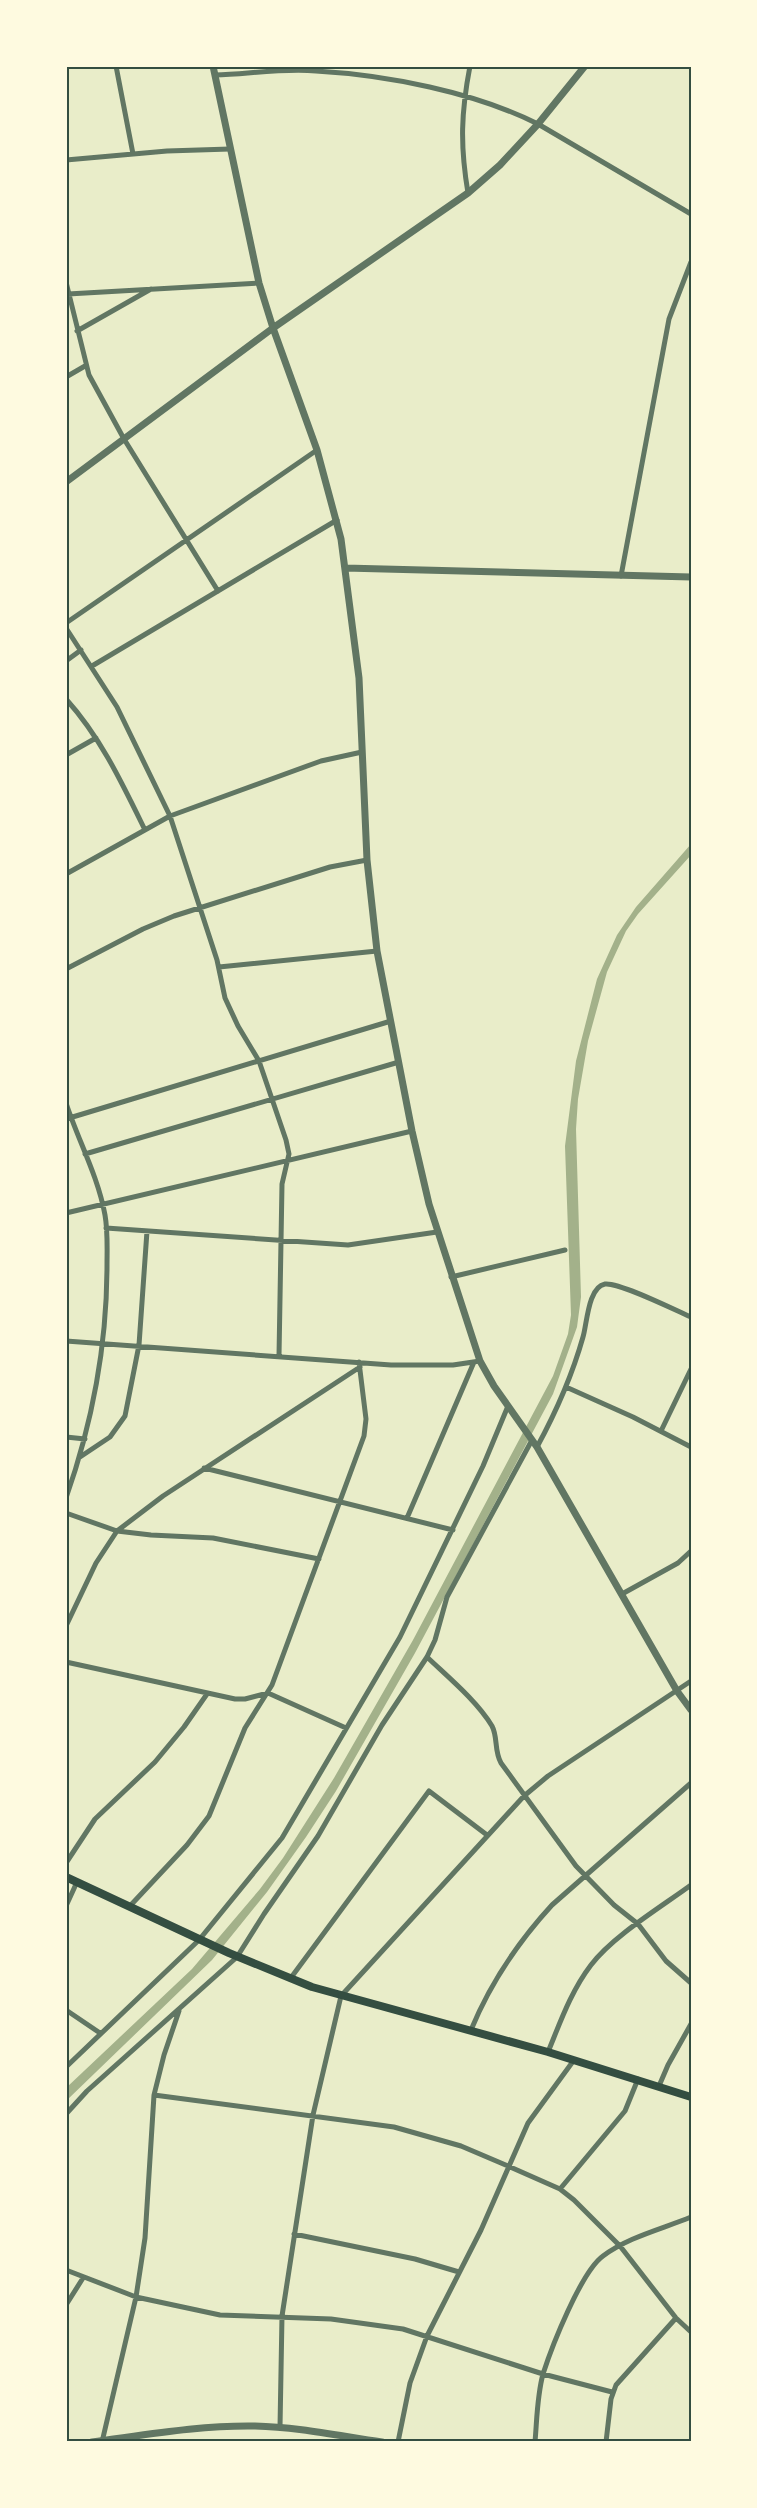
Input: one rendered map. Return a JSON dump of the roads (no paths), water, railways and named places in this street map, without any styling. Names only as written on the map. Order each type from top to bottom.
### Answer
[{"type":"main road","points":[[66,1877],[237,1957],[341,1996],[548,2052],[691,2097]]},
{"type":"street","points":[[116,66],[133,154]]},
{"type":"street","points":[[213,66],[259,282],[273,328],[318,450],[337,520],[358,667],[367,860],[377,951],[412,1131],[437,1232],[477,1362],[537,1447],[677,1691],[691,1710]]},
{"type":"street","points":[[468,193],[461,151],[464,96],[470,66]]},
{"type":"street","points":[[66,482],[273,328],[468,193],[500,165],[538,124],[585,66]]},
{"type":"street","points":[[214,75],[314,68],[385,79],[464,96],[518,114],[538,124],[691,214]]},
{"type":"street","points":[[66,160],[230,149]]},
{"type":"street","points":[[621,576],[669,319],[691,262]]},
{"type":"street","points":[[66,282],[85,366],[124,439],[218,591]]},
{"type":"street","points":[[68,294],[259,282]]},
{"type":"street","points":[[77,331],[153,289]]},
{"type":"street","points":[[66,377],[85,366]]},
{"type":"street","points":[[66,623],[186,538],[318,450]]},
{"type":"street","points":[[92,666],[337,520]]},
{"type":"street","points":[[345,568],[691,577]]},
{"type":"street","points":[[66,628],[92,666],[129,729],[170,816],[219,967],[225,998],[259,1061],[286,1140],[288,1159],[282,1184],[279,1356]]},
{"type":"street","points":[[66,661],[81,650]]},
{"type":"street","points":[[66,699],[109,756],[145,830]]},
{"type":"street","points":[[66,755],[96,738]]},
{"type":"street","points":[[66,874],[170,816],[321,761],[362,752]]},
{"type":"street","points":[[66,969],[143,928],[199,907],[330,867],[367,860]]},
{"type":"street","points":[[219,967],[377,951]]},
{"type":"street","points":[[68,1119],[390,1021]]},
{"type":"street","points":[[85,1154],[399,1062]]},
{"type":"street","points":[[66,1103],[68,1119],[85,1154],[102,1203],[106,1228],[107,1294],[102,1343],[85,1439],[66,1498]]},
{"type":"street","points":[[66,1213],[412,1131]]},
{"type":"street","points":[[106,1228],[357,1245],[437,1232]]},
{"type":"street","points":[[80,1457],[110,1437],[121,1424],[127,1408],[139,1345],[147,1231]]},
{"type":"street","points":[[451,1277],[565,1250]]},
{"type":"street","points":[[537,1447],[566,1387],[584,1336],[589,1305],[597,1290],[604,1284],[621,1287],[691,1317]]},
{"type":"street","points":[[66,1341],[279,1356],[359,1365],[477,1362]]},
{"type":"street","points":[[407,1518],[477,1362]]},
{"type":"street","points":[[66,1626],[96,1563],[117,1531],[136,1514],[359,1365]]},
{"type":"street","points":[[129,1907],[187,1845],[209,1816],[245,1728],[268,1693],[342,1501],[365,1428],[359,1365]]},
{"type":"street","points":[[661,1431],[691,1369]]},
{"type":"street","points":[[566,1387],[691,1447]]},
{"type":"street","points":[[66,2067],[100,2032],[199,1940],[282,1838],[400,1637],[483,1467],[508,1406]]},
{"type":"street","points":[[66,1437],[85,1439]]},
{"type":"street","points":[[66,2114],[87,2091],[237,1957],[323,1828],[377,1734],[427,1656],[435,1640],[447,1597],[532,1440]]},
{"type":"street","points":[[204,1468],[453,1530]]},
{"type":"street","points":[[66,1513],[117,1531],[213,1538],[319,1559]]},
{"type":"street","points":[[622,1594],[678,1563],[691,1551]]},
{"type":"street","points":[[427,1656],[492,1726],[498,1758],[585,1876],[614,1905],[638,1924],[666,1961],[691,1983]]},
{"type":"street","points":[[66,1662],[207,1694],[245,1700],[268,1693],[346,1728]]},
{"type":"street","points":[[280,2427],[282,2316],[313,2115],[341,1996],[524,1796],[548,1776],[691,1681]]},
{"type":"street","points":[[66,1863],[95,1819],[155,1762],[207,1694]]},
{"type":"street","points":[[471,2030],[493,1983],[522,1941],[552,1905],[691,1783]]},
{"type":"street","points":[[290,1978],[429,1791],[487,1835]]},
{"type":"street","points":[[66,1906],[77,1882]]},
{"type":"street","points":[[548,2052],[588,1970],[605,1950],[691,1885]]},
{"type":"street","points":[[102,2441],[136,2297],[145,2238],[154,2095],[179,2009]]},
{"type":"street","points":[[66,2010],[100,2032]]},
{"type":"street","points":[[658,2086],[691,2024]]},
{"type":"street","points":[[398,2442],[410,2383],[427,2336],[481,2230],[528,2123],[574,2061]]},
{"type":"street","points":[[560,2189],[625,2111],[638,2079]]},
{"type":"street","points":[[154,2095],[405,2129],[461,2146],[508,2166],[560,2189],[595,2218],[620,2246],[676,2318],[691,2332]]},
{"type":"street","points":[[535,2442],[543,2374],[586,2277],[602,2256],[620,2246],[691,2217]]},
{"type":"street","points":[[294,2234],[415,2259],[459,2272]]},
{"type":"street","points":[[66,2270],[136,2297],[230,2316],[282,2316],[381,2324],[427,2336],[543,2374],[612,2392]]},
{"type":"street","points":[[66,2305],[83,2278]]},
{"type":"street","points":[[606,2442],[612,2392],[623,2376],[676,2318]]},
{"type":"street","points":[[92,2442],[202,2429],[280,2427],[382,2442]]}]
